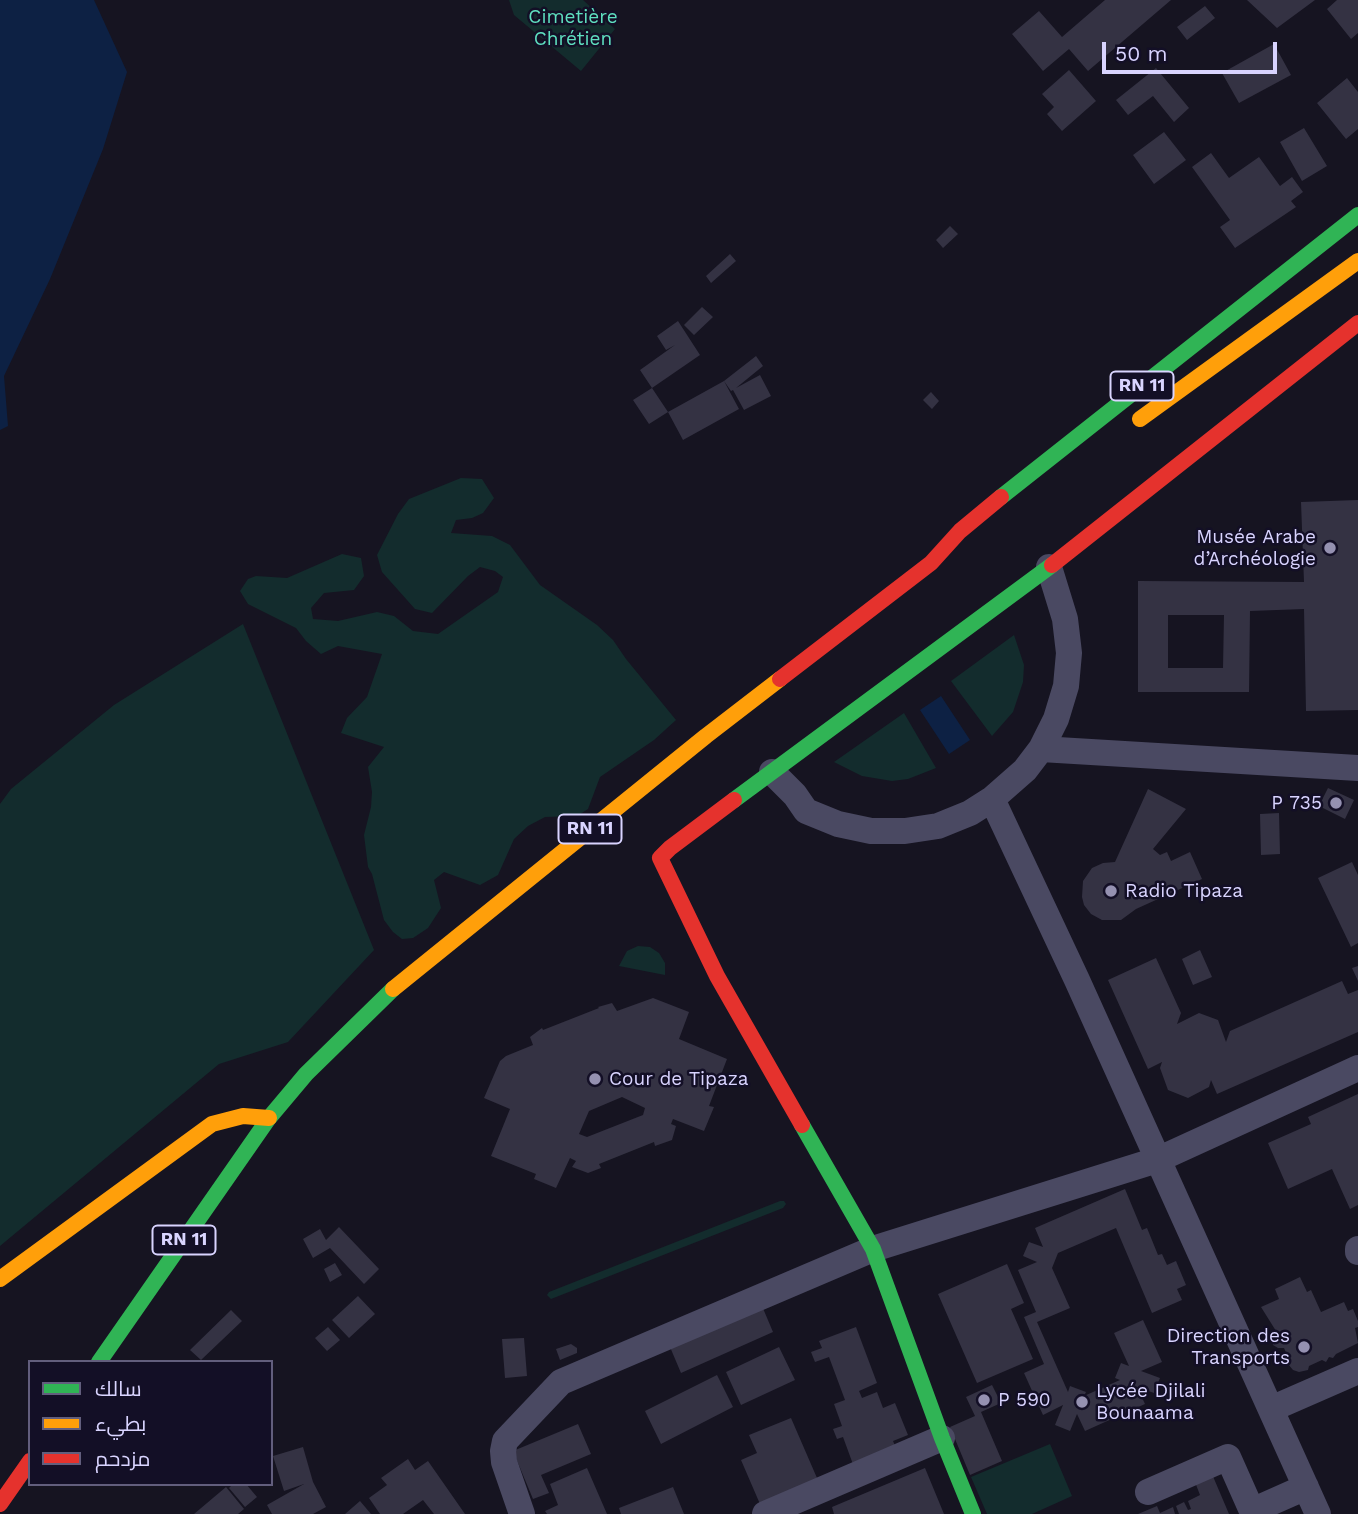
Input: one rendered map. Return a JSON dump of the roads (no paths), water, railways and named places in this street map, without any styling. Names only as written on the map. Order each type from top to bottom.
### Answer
[{"type":"main road","name":"RN 11","points":[[931,563],[975,518],[1358,215]]},
{"type":"main road","name":"RN 11","points":[[1124,431],[1358,261]]},
{"type":"main road","points":[[972,1514],[873,1249],[717,976],[660,858],[663,853],[1049,567],[1358,323]]},
{"type":"main road","name":"RN 11","points":[[100,1360],[269,1118],[306,1074],[354,1025],[403,980],[706,736],[931,563],[979,536]]},
{"type":"main road","points":[[0,1279],[212,1124],[243,1116],[269,1118]]},
{"type":"main road","points":[[0,1504],[28,1464]]},
{"type":"street","points":[[772,772],[795,795],[806,811],[838,824],[871,831],[905,831],[938,826],[970,813],[992,800],[1025,770],[1041,749],[1060,708],[1066,686],[1069,653],[1065,619],[1049,567]]},
{"type":"street","points":[[1041,749],[1358,768]]},
{"type":"street","points":[[992,800],[1077,981],[1318,1514]]},
{"type":"street","points":[[523,1514],[504,1462],[505,1441],[561,1382],[873,1249],[1157,1160],[1358,1068]]},
{"type":"street","points":[[1271,1409],[1358,1371]]},
{"type":"street","points":[[765,1514],[942,1438]]},
{"type":"street","points":[[1149,1492],[1228,1457],[1252,1511],[1306,1487]]},
{"type":"water","points":[[0,0],[94,0],[127,72],[103,149],[50,279],[4,376],[8,426],[0,430]]},
{"type":"water","points":[[941,696],[970,740],[949,754],[920,710]]},
{"type":"place","name":"Musée Arabe d’Archéologie","points":[[1330,548]]},
{"type":"place","name":"P 735","points":[[1336,803]]},
{"type":"place","name":"Radio Tipaza","points":[[1111,891]]},
{"type":"place","name":"Cour de Tipaza","points":[[595,1079]]},
{"type":"place","name":"Direction des Transports","points":[[1304,1347]]},
{"type":"place","name":"P 590","points":[[984,1400]]},
{"type":"place","name":"Lycée Djilali Bounaama","points":[[1082,1402]]},
{"type":"park label","name":"Cimetière Chrétien","points":[[573,28]]}]
